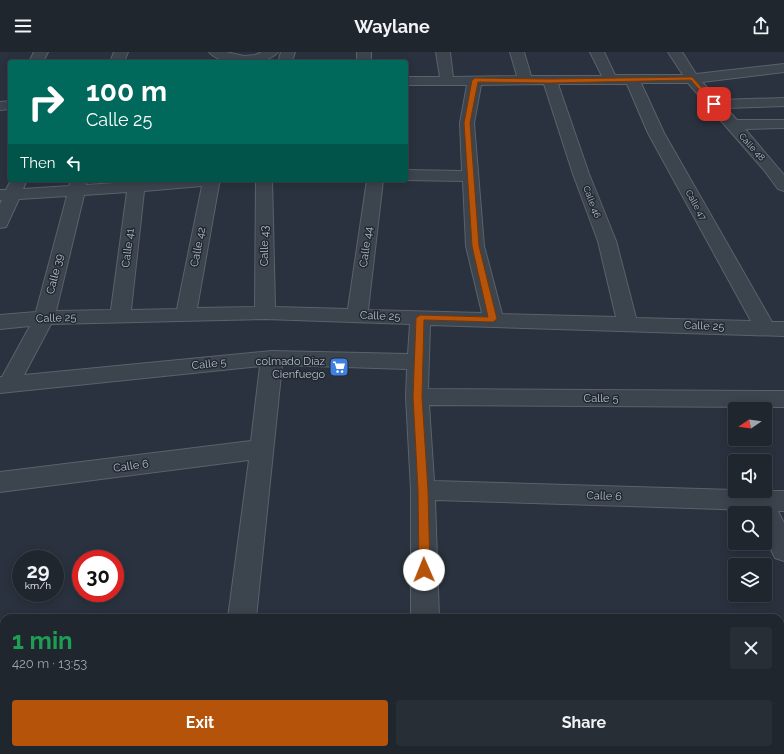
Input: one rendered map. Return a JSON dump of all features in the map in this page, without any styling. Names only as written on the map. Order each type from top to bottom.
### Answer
[{"type":"street","points":[[216,52],[238,59],[248,60],[256,59],[271,52]]},
{"type":"street","points":[[443,52],[447,80]]},
{"type":"street","points":[[517,52],[525,80]]},
{"type":"street","points":[[597,52],[610,79]]},
{"type":"street","name":"Calle 48","points":[[675,52],[692,79],[732,125],[777,167],[784,186]]},
{"type":"street","points":[[761,58],[769,69]]},
{"type":"street","points":[[408,81],[692,79],[784,68]]},
{"type":"street","name":"Calle 47","points":[[632,79],[656,133],[775,328]]},
{"type":"street","points":[[475,80],[467,123],[476,246],[493,319]]},
{"type":"street","name":"Calle 46","points":[[550,81],[581,174],[607,242],[628,324]]},
{"type":"street","points":[[714,104],[784,102]]},
{"type":"street","points":[[732,125],[784,124]]},
{"type":"street","points":[[408,176],[471,176]]},
{"type":"street","points":[[0,223],[10,190],[77,185],[174,182]]},
{"type":"street","name":"Calle 42","points":[[186,314],[211,182]]},
{"type":"street","name":"Calle 43","points":[[264,182],[265,313]]},
{"type":"street","name":"Calle 44","points":[[357,315],[375,182]]},
{"type":"street","name":"Calle 41","points":[[120,316],[136,184]]},
{"type":"street","name":"Calle 39","points":[[4,384],[44,318],[77,185]]},
{"type":"street","name":"Calle 25","points":[[0,322],[44,318],[265,313],[775,328]]},
{"type":"street","points":[[420,318],[417,397],[423,490],[425,614]]},
{"type":"street","points":[[242,614],[272,358]]},
{"type":"street","name":"Calle 5","points":[[4,384],[272,358],[418,362]]},
{"type":"street","name":"Calle 5","points":[[417,397],[784,399]]},
{"type":"street","name":"Calle 6","points":[[0,482],[262,449]]},
{"type":"street","name":"Calle 6","points":[[423,490],[773,501]]},
{"type":"street","points":[[773,501],[784,550]]},
{"type":"place","name":"colmado Díaz Cienfuego","points":[[339,367]]},
{"type":"route","points":[[424,570],[423,490],[417,397],[420,318],[493,319],[476,246],[467,123],[475,80],[550,81],[692,79],[714,104]]}]
